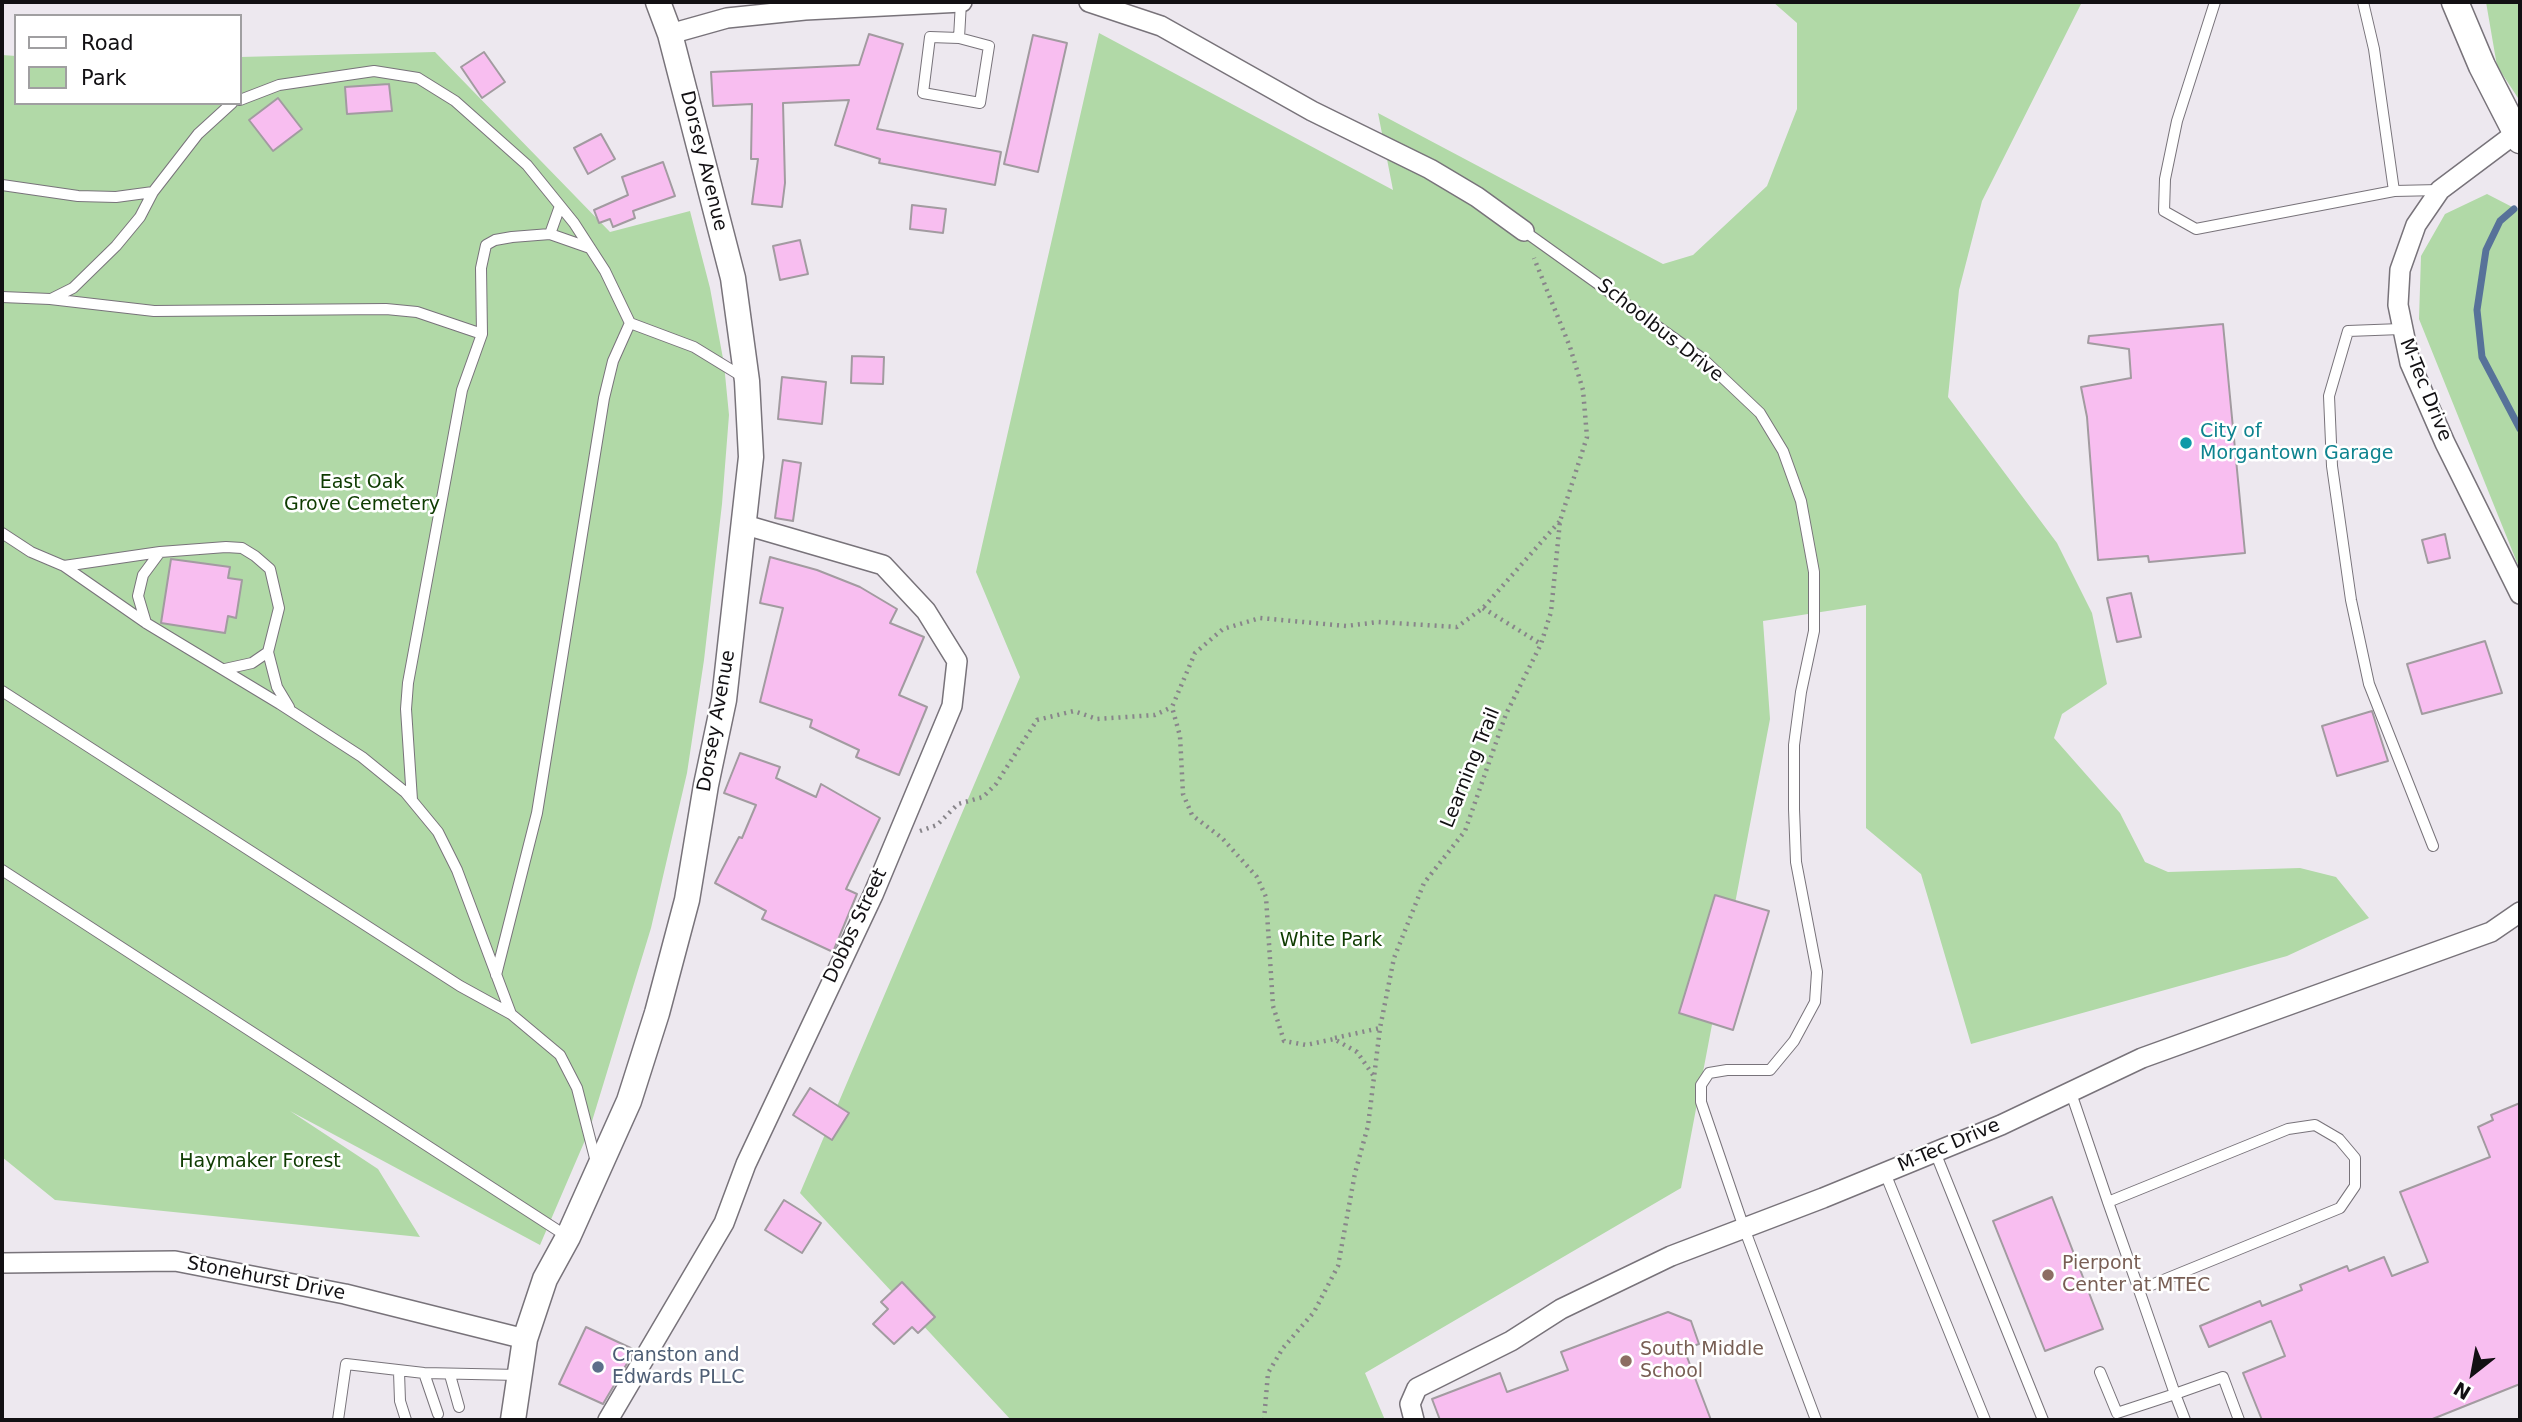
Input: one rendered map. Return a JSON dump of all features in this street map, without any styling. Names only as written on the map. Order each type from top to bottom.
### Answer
[{"type":"main road","points":[[2455,2],[2482,66],[2518,136]]},
{"type":"street","name":"Dorsey Avenue","points":[[513,1420],[525,1339],[545,1279],[568,1237],[629,1101],[657,1013],[687,900],[724,700],[751,457],[747,380],[733,278],[670,34],[658,2]]},
{"type":"street","points":[[670,34],[727,18],[805,10],[962,2]]},
{"type":"street","name":"Schoolbus Drive","points":[[1089,2],[1161,26],[1312,111],[1430,169],[1477,197],[1524,231]]},
{"type":"street","name":"M-Tec Drive","points":[[2518,136],[2440,190],[2416,225],[2400,270],[2401,329],[2410,363],[2445,443],[2520,594]]},
{"type":"street","name":"Dobbs Street","points":[[608,1420],[724,1223],[746,1164],[873,895],[952,706],[957,661],[926,611],[883,565],[742,524]]},
{"type":"street","name":"M-Tec Drive","points":[[1414,1420],[1410,1404],[1417,1388],[1511,1341],[1561,1309],[1671,1256],[2001,1125],[2142,1058],[2491,932],[2520,912]]},
{"type":"street","name":"Stonehurst Drive","points":[[2,1263],[175,1261],[345,1294],[525,1339]]},
{"type":"lane","points":[[959,38],[962,2]]},
{"type":"lane","points":[[2216,2],[2177,121],[2165,179],[2164,211],[2196,229],[2394,191],[2440,190]]},
{"type":"lane","points":[[2363,2],[2374,49],[2394,191]]},
{"type":"lane","points":[[930,37],[959,38],[989,46],[980,103],[923,93],[930,37]]},
{"type":"lane","points":[[242,99],[279,85],[374,71],[418,78],[455,101],[527,166],[590,248],[605,271],[630,323],[694,347],[747,380]]},
{"type":"lane","points":[[50,299],[73,288],[94,269],[140,217],[153,192],[198,134],[230,105]]},
{"type":"lane","points":[[2,185],[78,196],[116,197],[153,192]]},
{"type":"lane","points":[[550,234],[560,206]]},
{"type":"lane","name":"Schoolbus Drive","points":[[1524,231],[1703,359],[1760,413],[1783,451],[1801,501],[1814,572],[1814,631],[1801,692],[1794,745],[1796,862],[1817,972],[1815,1002],[1789,1049],[1770,1070],[1727,1070],[1709,1073],[1701,1085],[1701,1102],[1710,1132],[1744,1228]]},
{"type":"lane","points":[[412,800],[406,709],[408,683],[462,390],[482,334],[481,268],[486,245],[512,236],[550,234],[590,248]]},
{"type":"lane","points":[[2,297],[50,299],[154,311],[386,309],[417,312],[482,334]]},
{"type":"lane","points":[[496,975],[537,813],[604,398],[613,361],[630,323]]},
{"type":"lane","points":[[2401,329],[2348,331],[2329,396],[2332,466],[2351,600],[2369,684],[2433,846]]},
{"type":"lane","points":[[2,533],[31,552],[64,566],[146,623],[362,757],[412,800],[438,832],[457,870],[511,1014]]},
{"type":"lane","points":[[64,566],[160,552],[242,548],[270,569],[279,608],[268,652],[277,687],[295,714]]},
{"type":"lane","points":[[146,623],[138,596],[143,575],[160,552]]},
{"type":"lane","points":[[223,669],[235,669],[268,652]]},
{"type":"lane","points":[[2,691],[460,986],[511,1014],[560,1055],[578,1088],[597,1168]]},
{"type":"lane","points":[[2,870],[568,1237]]},
{"type":"lane","points":[[2070,1090],[2185,1420]]},
{"type":"lane","points":[[2108,1202],[2288,1129],[2315,1125],[2339,1139],[2355,1158],[2355,1186],[2340,1208],[2139,1290]]},
{"type":"lane","points":[[1935,1152],[2043,1420]]},
{"type":"lane","points":[[1885,1173],[1985,1420]]},
{"type":"lane","points":[[1744,1228],[1816,1420]]},
{"type":"lane","points":[[338,1420],[346,1364],[399,1372],[520,1375]]},
{"type":"lane","points":[[399,1372],[400,1401],[406,1420]]},
{"type":"lane","points":[[2100,1372],[2117,1413],[2223,1377],[2239,1420]]},
{"type":"lane","points":[[424,1373],[438,1414]]},
{"type":"lane","points":[[450,1375],[459,1407]]},
{"type":"lane","points":[[2131,1408],[2135,1420]]},
{"type":"path","name":"Learning Trail","points":[[1264,1420],[1268,1373],[1283,1348],[1314,1312],[1338,1266],[1355,1173],[1368,1126],[1380,1028],[1394,958],[1424,883],[1465,831],[1506,714],[1541,643],[1551,612],[1560,521],[1587,436],[1583,390],[1570,346],[1524,231]]},
{"type":"path","points":[[1380,1028],[1306,1045],[1284,1041],[1273,1006],[1266,897],[1257,877],[1222,838],[1192,815],[1184,794],[1180,736],[1172,708],[1195,653],[1223,629],[1260,618],[1346,626],[1378,622],[1457,626],[1483,608],[1560,521]]},
{"type":"path","points":[[1483,608],[1541,643]]},
{"type":"path","points":[[895,840],[937,825],[958,804],[983,797],[996,784],[1037,720],[1073,711],[1097,719],[1155,715],[1172,708]]},
{"type":"path","points":[[1334,1039],[1357,1052],[1374,1076]]},
{"type":"green space","name":"White Park","points":[[1773,2],[2082,2],[1982,201],[1959,290],[1948,397],[2057,543],[2092,613],[2107,684],[2062,714],[2054,738],[2120,813],[2145,862],[2168,872],[2300,868],[2336,877],[2369,918],[2287,956],[1971,1044],[1921,874],[1866,828],[1866,605],[1763,621],[1770,719],[1681,1188],[1365,1373],[1385,1420],[1011,1420],[800,1193],[1020,677],[976,572],[1099,33],[1393,190],[1378,113],[1663,264],[1693,255],[1767,186],[1797,109],[1797,23]]},
{"type":"green space","points":[[2486,2],[2520,2],[2520,101],[2497,66]]},
{"type":"green space","name":"East Oak Grove Cemetery","points":[[435,52],[610,232],[690,211],[710,288],[724,364],[729,415],[704,660],[687,773],[651,928],[589,1131],[540,1245],[290,1111],[378,1169],[420,1237],[55,1200],[2,1157],[2,55],[14,56],[14,105],[242,105],[242,57]]},
{"type":"green space","points":[[2487,194],[2520,211],[2520,570],[2419,319],[2421,256],[2445,214]]},
{"type":"building","points":[[869,34],[903,44],[877,129],[1001,152],[995,185],[879,163],[880,159],[835,145],[849,100],[783,103],[785,183],[782,207],[752,204],[758,159],[751,159],[752,104],[713,106],[711,72],[859,65]]},
{"type":"building","points":[[1033,35],[1067,43],[1038,172],[1004,164]]},
{"type":"building","points":[[484,52],[505,82],[482,98],[461,67]]},
{"type":"building","points":[[389,84],[392,111],[347,114],[345,87]]},
{"type":"building","points":[[278,98],[302,129],[273,151],[249,120]]},
{"type":"building","points":[[601,134],[615,159],[588,174],[574,148]]},
{"type":"building","points":[[663,162],[675,196],[633,211],[635,218],[613,227],[610,219],[599,223],[594,210],[628,195],[622,177]]},
{"type":"building","points":[[912,205],[946,209],[943,233],[910,229]]},
{"type":"building","points":[[800,240],[808,274],[780,280],[773,246]]},
{"type":"building","name":"City of Morgantown Garage","points":[[2223,324],[2245,553],[2149,562],[2148,556],[2098,560],[2087,417],[2081,387],[2131,378],[2129,349],[2088,343],[2089,336]]},
{"type":"building","points":[[852,356],[884,357],[883,384],[851,383]]},
{"type":"building","points":[[782,377],[826,382],[822,424],[778,419]]},
{"type":"building","points":[[783,460],[801,463],[793,521],[775,518]]},
{"type":"building","points":[[2445,534],[2450,558],[2428,563],[2422,540]]},
{"type":"building","points":[[770,557],[817,570],[860,587],[897,609],[890,623],[924,637],[899,695],[927,707],[899,775],[856,757],[859,750],[810,727],[812,720],[760,702],[783,608],[760,603]]},
{"type":"building","points":[[171,559],[230,567],[228,578],[242,580],[236,618],[228,616],[225,633],[161,623]]},
{"type":"building","points":[[2131,593],[2141,637],[2117,642],[2107,598]]},
{"type":"building","points":[[2485,641],[2502,693],[2422,714],[2407,664]]},
{"type":"building","points":[[2372,711],[2388,761],[2337,776],[2322,726]]},
{"type":"building","points":[[740,753],[780,767],[776,778],[816,797],[821,784],[880,818],[846,889],[857,894],[833,952],[762,919],[766,911],[715,883],[739,837],[742,838],[756,805],[724,793]]},
{"type":"building","points":[[1715,895],[1769,911],[1733,1030],[1679,1013]]},
{"type":"building","points":[[810,1088],[849,1113],[832,1140],[793,1115]]},
{"type":"building","points":[[2520,1103],[2520,1384],[2430,1420],[2262,1420],[2243,1373],[2285,1356],[2271,1321],[2209,1347],[2200,1326],[2260,1301],[2262,1306],[2302,1290],[2300,1285],[2347,1266],[2349,1271],[2384,1257],[2392,1276],[2428,1262],[2400,1192],[2490,1157],[2478,1127],[2493,1120],[2491,1115]]},
{"type":"building","name":"Pierpont Center at MTEC","points":[[2052,1197],[2103,1329],[2045,1351],[1993,1221]]},
{"type":"building","points":[[784,1200],[821,1223],[802,1253],[765,1230]]},
{"type":"building","points":[[902,1282],[935,1317],[918,1333],[912,1327],[894,1344],[873,1324],[888,1309],[881,1302]]},
{"type":"building","name":"South Middle School","points":[[1668,1312],[1691,1321],[1699,1344],[1684,1349],[1711,1420],[1440,1420],[1432,1399],[1500,1373],[1507,1392],[1568,1370],[1561,1352]]},
{"type":"building","name":"Cranston and Edwards PLLC","points":[[586,1327],[635,1350],[603,1404],[559,1384]]},
{"type":"waterway","points":[[2514,209],[2500,221],[2486,250],[2477,310],[2482,357],[2520,429]]},
{"type":"place","name":"City of Morgantown Garage","points":[[2186,443]]},
{"type":"place","name":"Pierpont Center at MTEC","points":[[2048,1275]]},
{"type":"place","name":"South Middle School","points":[[1626,1361]]},
{"type":"place","name":"Cranston and Edwards PLLC","points":[[598,1367]]},
{"type":"park label","name":"Haymaker Forest","points":[[260,1162]]}]
